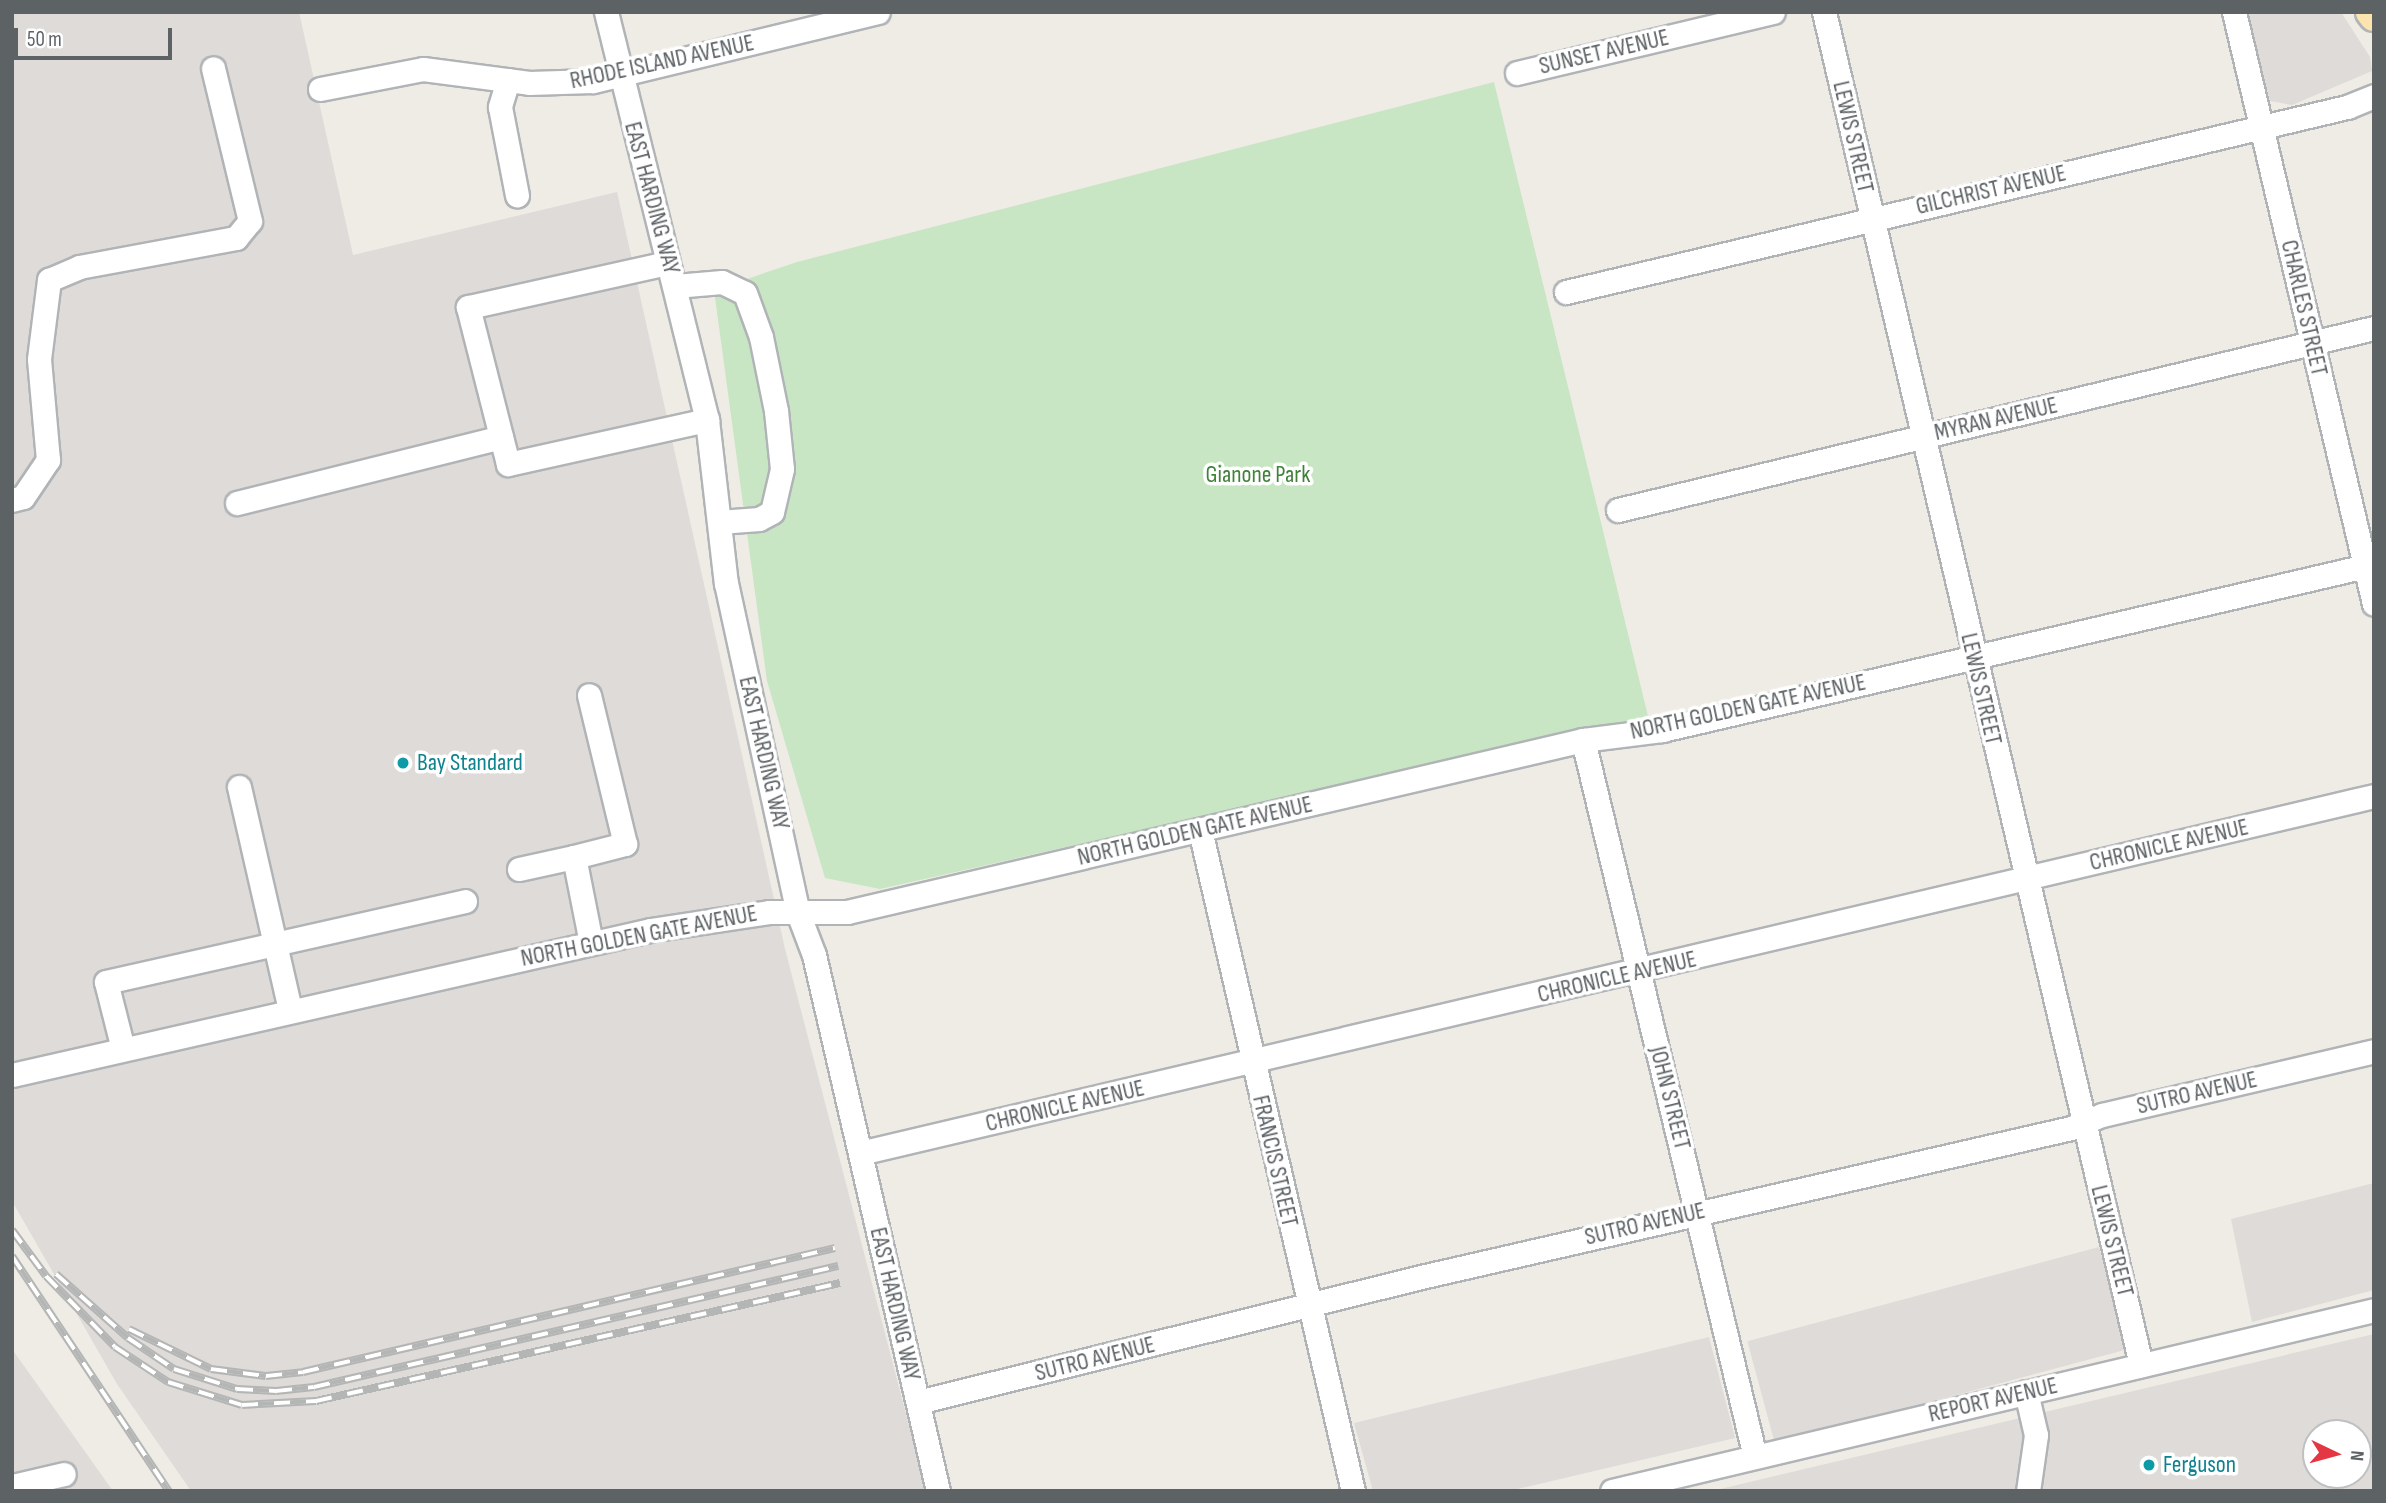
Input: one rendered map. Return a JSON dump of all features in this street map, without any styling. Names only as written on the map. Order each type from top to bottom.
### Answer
[{"type":"street","name":"EAST HARDING WAY","points":[[606,12],[707,420],[726,583],[798,913],[814,955],[938,1491]]},
{"type":"street","name":"RHODE ISLAND AVENUE","points":[[320,89],[423,69],[508,80],[568,84],[621,75],[878,12]]},
{"type":"street","name":"SUNSET AVENUE","points":[[1517,73],[1773,12]]},
{"type":"street","name":"LEWIS STREET","points":[[1824,12],[2141,1365]]},
{"type":"street","name":"CHARLES STREET","points":[[2234,12],[2312,344],[2369,565],[2374,604]]},
{"type":"street","points":[[12,500],[23,497],[48,460],[38,359],[49,280],[79,267],[236,238],[250,221],[213,68]]},
{"type":"street","points":[[508,80],[500,107],[517,195]]},
{"type":"street","name":"GILCHRIST AVENUE","points":[[1566,292],[2347,107],[2374,96]]},
{"type":"street","points":[[667,263],[468,307],[501,437],[508,464],[707,420]]},
{"type":"street","points":[[675,286],[722,282],[745,293],[761,337],[776,411],[782,469],[772,512],[759,519],[719,522]]},
{"type":"street","name":"MYRAN AVENUE","points":[[1618,510],[2374,328]]},
{"type":"street","points":[[237,503],[501,437]]},
{"type":"street","name":"NORTH GOLDEN GATE AVENUE","points":[[12,1075],[290,1010],[700,921],[769,912],[846,912],[1583,740],[1662,730],[2369,565]]},
{"type":"street","points":[[519,869],[625,844],[589,695]]},
{"type":"street","name":"JOHN STREET","points":[[1583,740],[1755,1457]]},
{"type":"street","points":[[239,788],[290,1010]]},
{"type":"street","name":"CHRONICLE AVENUE","points":[[860,1153],[1639,972],[2374,796]]},
{"type":"street","name":"FRANCIS STREET","points":[[1200,830],[1353,1491]]},
{"type":"street","points":[[574,856],[591,943]]},
{"type":"street","points":[[123,1049],[106,982],[465,901]]},
{"type":"street","name":"SUTRO AVENUE","points":[[918,1402],[1698,1211],[2085,1122],[2374,1051]]},
{"type":"street","name":"REPORT AVENUE","points":[[1612,1491],[1668,1484],[1755,1457],[2374,1310]]},
{"type":"street","points":[[2026,1392],[2036,1435],[2028,1491]]},
{"type":"street","points":[[12,1486],[64,1474]]},
{"type":"shaded area","points":[[12,12],[299,12],[353,255],[617,192],[785,949],[926,1491],[191,1491],[117,1384],[12,1201]]},
{"type":"shaded area","points":[[2246,12],[2341,12],[2370,57],[2372,71],[2292,105],[2270,101]]},
{"type":"shaded area","points":[[2374,1183],[2374,1290],[2252,1322],[2231,1219]]},
{"type":"shaded area","points":[[2099,1247],[2126,1349],[1775,1444],[1747,1341]]},
{"type":"shaded area","points":[[2374,1334],[2374,1491],[1712,1491]]},
{"type":"shaded area","points":[[1709,1337],[1735,1438],[1509,1491],[1373,1491],[1354,1423]]},
{"type":"shaded area","points":[[12,1349],[113,1491],[12,1491]]},
{"type":"green space","name":"Gianone Park","points":[[1494,82],[1648,716],[880,889],[825,878],[767,681],[714,290],[797,262]]},
{"type":"railway","points":[[12,1230],[46,1276],[115,1347],[168,1382],[242,1405],[316,1401],[840,1283]]},
{"type":"railway","points":[[129,1329],[211,1369],[266,1376],[303,1372],[835,1248]]},
{"type":"railway","points":[[12,1256],[169,1491]]},
{"type":"railway","points":[[56,1274],[128,1338],[174,1369],[237,1389],[276,1391],[314,1387],[838,1266]]},
{"type":"place","name":"Bay Standard","points":[[403,763]]},
{"type":"place","name":"Ferguson","points":[[2149,1465]]}]
